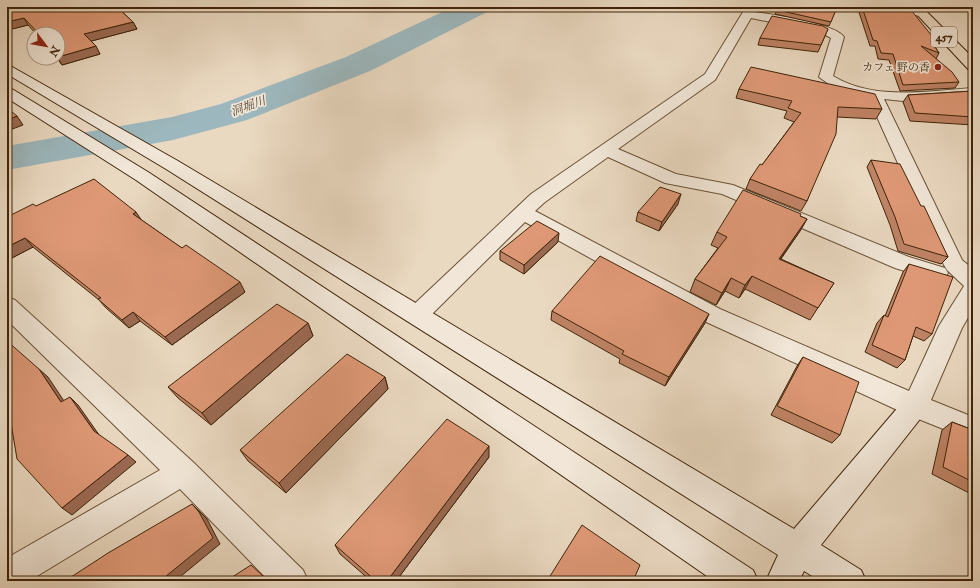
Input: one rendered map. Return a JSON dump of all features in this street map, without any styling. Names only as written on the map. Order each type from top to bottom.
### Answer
[{"type":"highway","name":"457","points":[[918,10],[973,66]]},
{"type":"street","points":[[890,7],[918,10]]},
{"type":"street","points":[[417,316],[538,198],[710,77],[750,10],[824,29],[838,37],[826,77],[842,87],[874,94],[903,97],[973,92]]},
{"type":"street","points":[[7,68],[172,165],[850,581]]},
{"type":"street","points":[[7,92],[142,176],[742,581]]},
{"type":"street","points":[[874,94],[954,265],[973,282]]},
{"type":"street","points":[[606,150],[671,179],[727,189],[902,263],[973,282]]},
{"type":"street","points":[[523,213],[712,315],[915,406],[973,429]]},
{"type":"street","points":[[782,581],[798,549],[915,406],[951,326],[973,290]]},
{"type":"street","points":[[7,306],[183,472],[292,581]]},
{"type":"street","points":[[7,576],[183,472]]},
{"type":"building","points":[[7,7],[117,7],[133,22],[84,34],[96,46],[66,55],[66,26],[32,26],[24,18],[7,22]]},
{"type":"building","points":[[778,7],[837,7],[831,22],[777,10]]},
{"type":"building","points":[[862,7],[885,7],[911,10],[936,41],[931,41],[939,53],[921,46],[952,72],[959,82],[903,85],[893,54],[881,53],[877,41],[873,40]]},
{"type":"building","points":[[772,16],[823,26],[828,29],[821,45],[760,38]]},
{"type":"building","points":[[751,67],[875,94],[882,109],[838,107],[836,134],[807,201],[750,179],[760,164],[762,165],[801,113],[788,108],[792,101],[739,89]]},
{"type":"building","points":[[973,91],[973,117],[915,113],[908,95]]},
{"type":"building","points":[[7,108],[17,116],[7,120]]},
{"type":"building","points":[[871,160],[900,164],[921,206],[924,206],[948,257],[904,244],[895,217]]},
{"type":"building","points":[[94,179],[136,212],[133,214],[182,248],[186,245],[240,282],[165,337],[133,312],[122,320],[98,299],[101,298],[25,238],[7,247],[7,217],[33,204],[36,206]]},
{"type":"building","points":[[660,187],[681,194],[662,222],[638,212]]},
{"type":"building","points":[[743,190],[801,214],[800,216],[807,219],[779,259],[834,283],[818,308],[752,276],[745,285],[731,278],[722,293],[695,279],[727,237],[717,232]]},
{"type":"building","points":[[537,221],[559,233],[524,265],[500,251]]},
{"type":"building","points":[[600,256],[709,314],[669,377],[622,354],[624,351],[552,311]]},
{"type":"building","points":[[909,264],[953,277],[932,334],[916,327],[905,360],[872,345],[884,315],[888,317]]},
{"type":"building","points":[[277,304],[308,323],[202,413],[168,387]]},
{"type":"building","points":[[7,341],[39,369],[61,402],[70,397],[94,431],[128,455],[62,508],[17,459],[9,411],[7,412]]},
{"type":"building","points":[[347,354],[385,377],[279,483],[240,450]]},
{"type":"building","points":[[803,357],[859,382],[840,435],[777,406]]},
{"type":"building","points":[[447,419],[489,446],[387,581],[376,581],[335,545]]},
{"type":"building","points":[[952,422],[973,430],[973,482],[943,467]]},
{"type":"building","points":[[192,504],[199,512],[213,538],[160,581],[65,581],[108,553]]},
{"type":"building","points":[[582,525],[640,565],[633,581],[547,581]]},
{"type":"building","points":[[251,565],[264,577],[265,581],[226,581]]},
{"type":"waterway","name":"洞堀川","points":[[7,158],[173,128],[234,112],[358,64],[475,7]]},
{"type":"place","name":"カフェ 野の香","points":[[938,67]]}]
